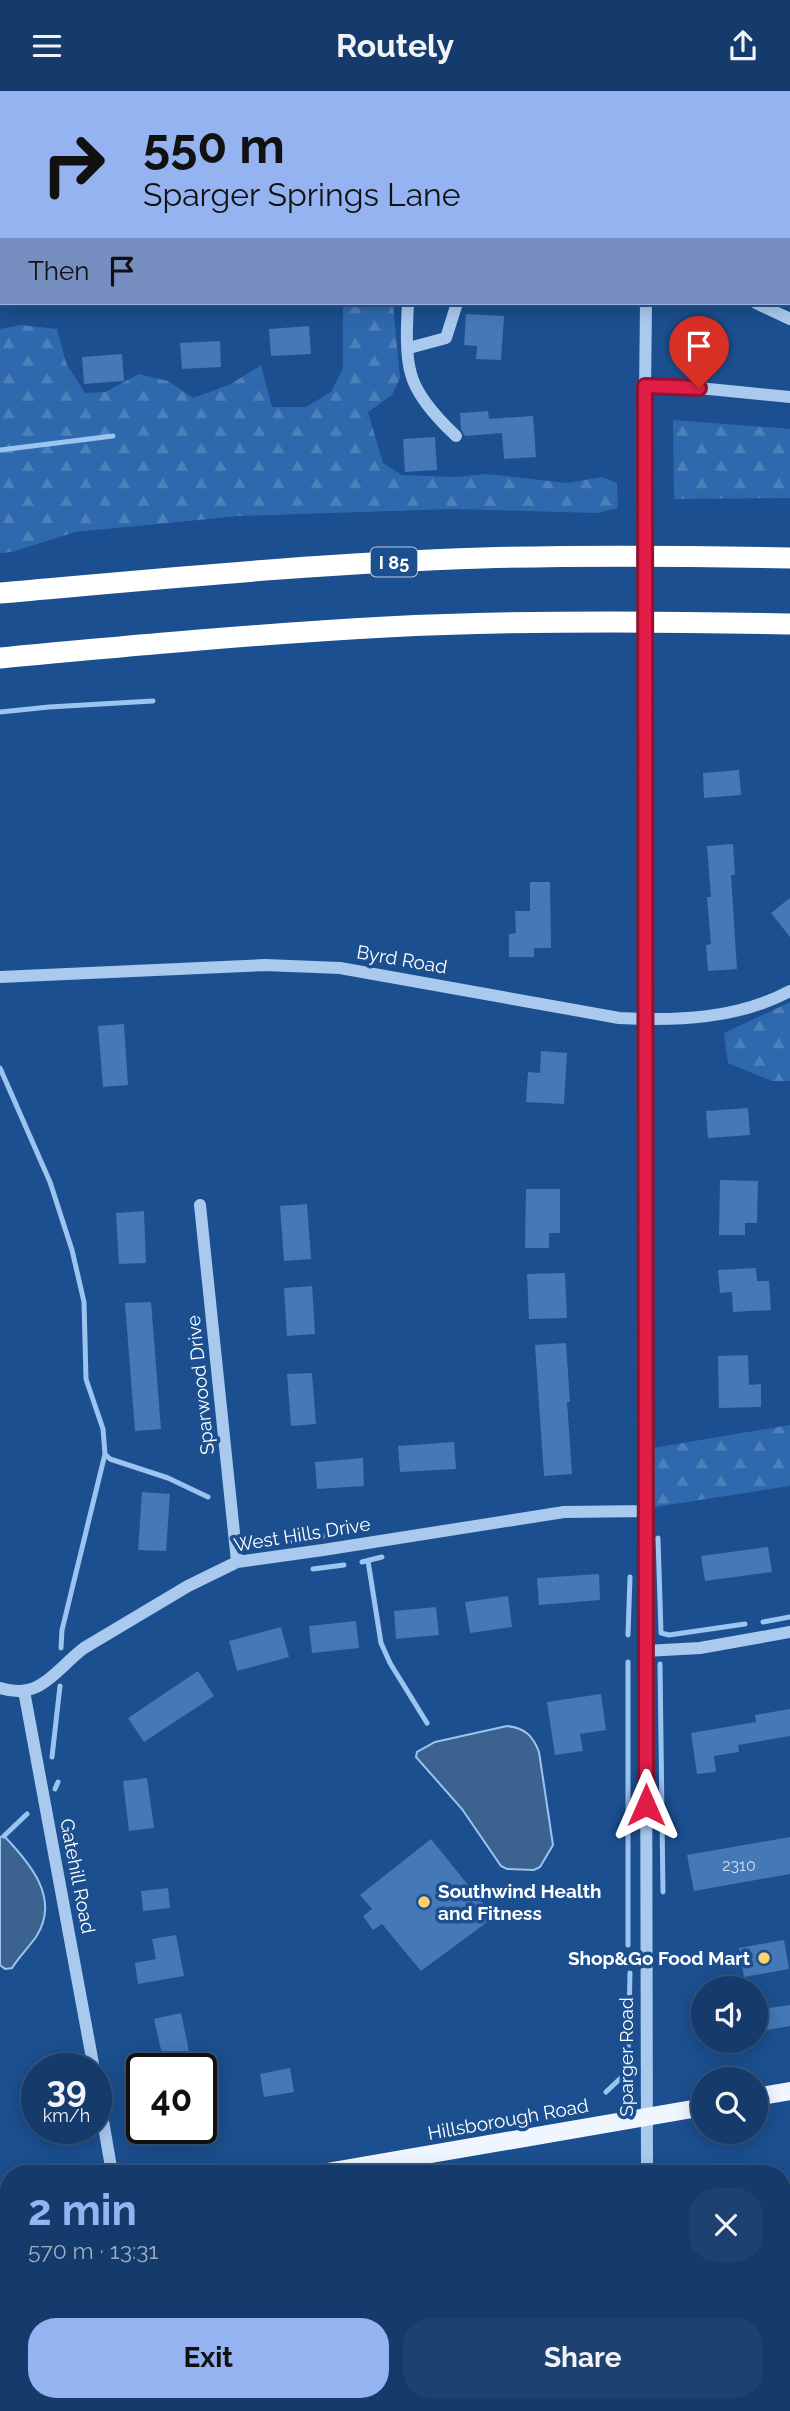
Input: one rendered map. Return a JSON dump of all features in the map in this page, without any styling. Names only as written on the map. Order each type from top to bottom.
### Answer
[{"type":"highway","name":"I 85","points":[[0,593],[282,569],[480,558],[790,558]]},
{"type":"highway","points":[[0,658],[387,627],[600,621],[790,624]]},
{"type":"main road","points":[[768,2095],[790,2091]]},
{"type":"main road","name":"Hillsborough Road","points":[[367,2165],[691,2109]]},
{"type":"street","points":[[408,305],[411,375],[433,414],[456,436]]},
{"type":"street","points":[[409,348],[446,338],[456,305]]},
{"type":"street","name":"Sparger Road","points":[[646,305],[646,2165]]},
{"type":"street","points":[[760,305],[790,319]]},
{"type":"street","points":[[645,386],[790,397]]},
{"type":"street","name":"Byrd Road","points":[[0,977],[265,965],[340,968],[619,1018],[645,1019],[727,1014],[759,1005],[790,991]]},
{"type":"street","name":"Sparwood Drive","points":[[200,1205],[237,1562]]},
{"type":"street","name":"West Hills Drive","points":[[24,1691],[43,1685],[84,1648],[206,1576],[237,1562],[564,1512],[645,1511]]},
{"type":"street","points":[[645,1651],[700,1648],[790,1632]]},
{"type":"street","points":[[0,1688],[24,1691]]},
{"type":"street","name":"Gatehill Road","points":[[24,1691],[91,2053]]},
{"type":"street","points":[[108,2144],[112,2165]]},
{"type":"green space","points":[[343,305],[393,305],[400,378],[392,395],[368,412],[383,463],[402,475],[454,477],[487,474],[567,483],[602,477],[617,483],[618,508],[597,513],[454,509],[239,516],[75,532],[12,552],[0,553],[0,329],[21,325],[57,329],[66,363],[85,393],[105,392],[139,374],[168,381],[193,398],[231,384],[261,365],[272,407],[306,407],[331,392],[343,368]]},
{"type":"green space","points":[[673,420],[790,429],[790,498],[674,499]]},
{"type":"green space","points":[[790,1002],[790,1081],[772,1081],[728,1063],[724,1033]]},
{"type":"green space","points":[[790,1425],[790,1486],[655,1507],[653,1448]]},
{"type":"shaded area","points":[[507,1726],[528,1734],[539,1752],[553,1845],[540,1867],[534,1870],[507,1869],[501,1866],[462,1809],[416,1757],[417,1752],[435,1742]]},
{"type":"shaded area","points":[[4,1836],[39,1882],[45,1909],[43,1923],[36,1937],[12,1968],[5,1969],[0,1965],[0,1837]]},
{"type":"building","points":[[466,314],[504,316],[501,360],[476,359],[477,346],[464,345]]},
{"type":"building","points":[[309,326],[311,354],[271,356],[269,329]]},
{"type":"building","points":[[220,341],[221,367],[182,369],[180,343]]},
{"type":"building","points":[[122,354],[124,381],[84,384],[82,357]]},
{"type":"building","points":[[488,411],[489,419],[533,416],[536,457],[504,459],[502,433],[465,436],[461,429],[460,413]]},
{"type":"building","points":[[435,437],[437,470],[405,472],[403,439]]},
{"type":"building","points":[[739,770],[741,795],[704,798],[703,773]]},
{"type":"building","points":[[733,844],[735,875],[731,875],[737,969],[708,971],[706,945],[711,944],[707,897],[711,897],[707,846]]},
{"type":"building","points":[[530,882],[550,882],[551,948],[534,948],[534,957],[509,957],[509,934],[516,933],[515,911],[530,911]]},
{"type":"building","points":[[790,898],[790,937],[771,913]]},
{"type":"building","points":[[124,1024],[128,1085],[103,1087],[98,1026]]},
{"type":"building","points":[[541,1051],[567,1053],[564,1104],[526,1102],[528,1072],[540,1073]]},
{"type":"building","points":[[748,1108],[750,1135],[708,1138],[706,1111]]},
{"type":"building","points":[[720,1180],[758,1181],[757,1223],[745,1223],[745,1235],[719,1235]]},
{"type":"building","points":[[526,1189],[560,1189],[560,1233],[549,1233],[549,1248],[525,1248]]},
{"type":"building","points":[[307,1204],[311,1259],[284,1261],[280,1206]]},
{"type":"building","points":[[144,1211],[146,1263],[119,1264],[116,1213]]},
{"type":"building","points":[[756,1268],[757,1281],[769,1281],[771,1310],[733,1312],[732,1292],[720,1293],[718,1270]]},
{"type":"building","points":[[565,1273],[567,1318],[529,1319],[527,1274]]},
{"type":"building","points":[[312,1286],[315,1334],[287,1336],[284,1288]]},
{"type":"building","points":[[151,1302],[161,1429],[135,1431],[125,1303]]},
{"type":"building","points":[[566,1343],[572,1474],[544,1476],[535,1345]]},
{"type":"building","points":[[748,1355],[749,1385],[761,1384],[761,1407],[719,1408],[718,1356]]},
{"type":"building","points":[[312,1373],[316,1424],[291,1426],[287,1374]]},
{"type":"building","points":[[454,1442],[456,1469],[400,1472],[398,1446]]},
{"type":"building","points":[[363,1458],[364,1486],[317,1489],[315,1462]]},
{"type":"building","points":[[142,1492],[170,1494],[166,1551],[138,1550]]},
{"type":"building","points":[[768,1547],[772,1572],[705,1581],[701,1556]]},
{"type":"building","points":[[599,1574],[600,1600],[539,1605],[537,1578]]},
{"type":"building","points":[[508,1596],[512,1627],[470,1633],[465,1602]]},
{"type":"building","points":[[436,1607],[439,1635],[396,1639],[394,1611]]},
{"type":"building","points":[[356,1621],[359,1648],[312,1653],[309,1626]]},
{"type":"building","points":[[281,1627],[289,1657],[237,1671],[229,1641]]},
{"type":"building","points":[[198,1671],[214,1696],[144,1742],[128,1718]]},
{"type":"building","points":[[601,1694],[606,1730],[580,1734],[583,1751],[555,1755],[547,1702]]},
{"type":"building","points":[[790,1709],[790,1736],[738,1745],[739,1752],[714,1756],[716,1772],[697,1774],[691,1733],[756,1722],[755,1715]]},
{"type":"building","points":[[147,1778],[154,1828],[129,1831],[123,1781]]},
{"type":"building","points":[[790,1837],[790,1874],[694,1891],[687,1855]]},
{"type":"building","name":"Southwind Health and Fitness","points":[[431,1839],[494,1917],[421,1971],[382,1924],[373,1930],[363,1916],[372,1909],[360,1895]]},
{"type":"building","points":[[168,1888],[170,1908],[143,1911],[141,1891]]},
{"type":"building","points":[[176,1935],[184,1976],[138,1984],[135,1963],[156,1959],[152,1939]]},
{"type":"building","name":"Shop&Go Food Mart","points":[[784,1940],[789,1969],[744,1976],[739,1948]]},
{"type":"building","points":[[790,2005],[790,2026],[768,2030],[768,2008]]},
{"type":"building","points":[[181,2013],[189,2053],[162,2053],[154,2019]]},
{"type":"building","points":[[290,2068],[294,2092],[264,2097],[260,2074]]},
{"type":"waterway","points":[[0,450],[113,436]]},
{"type":"waterway","points":[[0,712],[153,701]]},
{"type":"waterway","points":[[0,1068],[50,1182],[72,1250],[84,1302],[86,1379],[103,1429],[105,1454],[62,1630],[61,1648]]},
{"type":"waterway","points":[[105,1454],[110,1459],[168,1478],[208,1497]]},
{"type":"waterway","points":[[291,1541],[353,1531]]},
{"type":"waterway","points":[[658,1538],[661,1633],[669,1635],[745,1624]]},
{"type":"waterway","points":[[362,1562],[382,1557]]},
{"type":"waterway","points":[[368,1561],[381,1643],[390,1663],[427,1723]]},
{"type":"waterway","points":[[313,1569],[344,1565]]},
{"type":"waterway","points":[[628,1635],[630,1577]]},
{"type":"waterway","points":[[763,1622],[790,1617]]},
{"type":"waterway","points":[[628,1662],[628,1945]]},
{"type":"waterway","points":[[660,1664],[663,1892]]},
{"type":"waterway","points":[[52,1757],[60,1686]]},
{"type":"waterway","points":[[55,1789],[58,1782]]},
{"type":"waterway","points":[[4,1836],[27,1814]]},
{"type":"waterway","points":[[606,2092],[626,2073],[628,2064],[630,1973]]},
{"type":"place","name":"Southwind Health and Fitness","points":[[424,1902]]},
{"type":"place","name":"Shop&Go Food Mart","points":[[764,1958]]},
{"type":"route","points":[[646,1805],[645,386],[699,388]]}]
